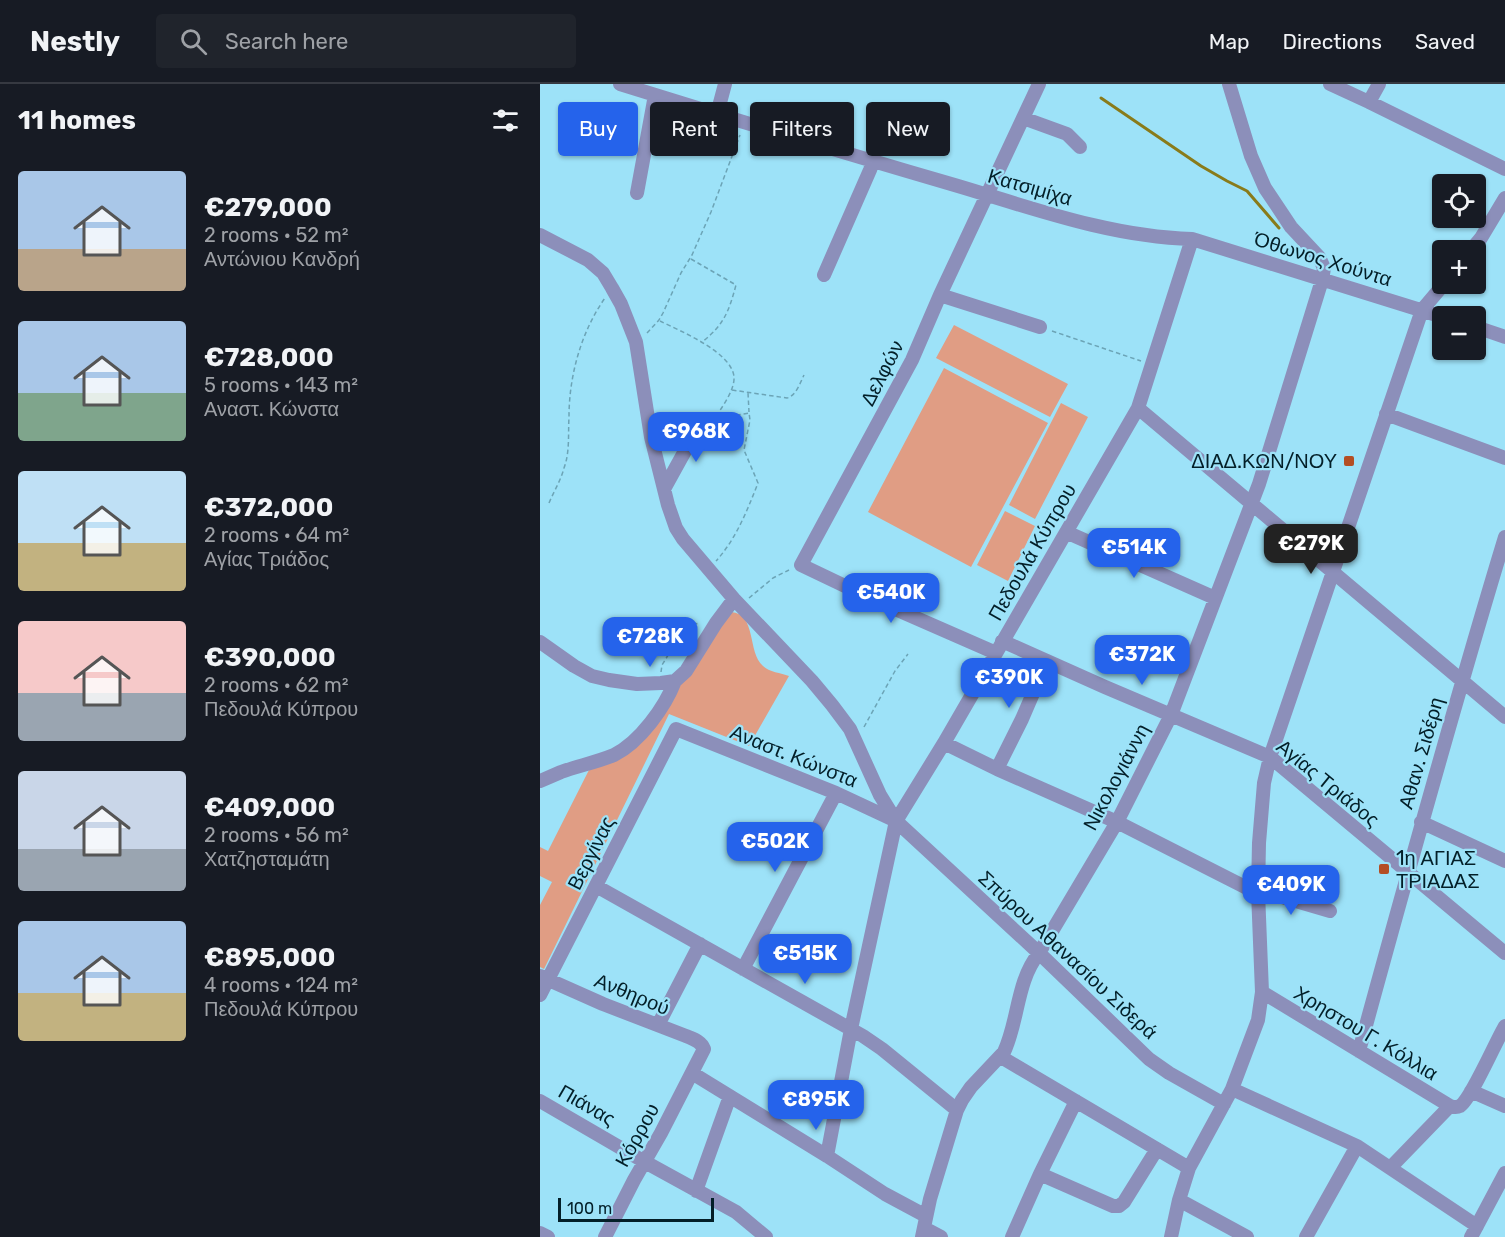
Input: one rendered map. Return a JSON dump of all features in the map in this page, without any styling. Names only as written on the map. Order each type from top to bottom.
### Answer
[{"type":"street","name":"Κατσιμίχα","points":[[620,84],[678,102]]},
{"type":"street","points":[[720,102],[725,84]]},
{"type":"street","name":"Δελφών","points":[[801,565],[912,360],[1039,84]]},
{"type":"street","points":[[1229,84],[1251,156],[1264,188],[1291,227],[1319,257],[1324,268],[1322,280]]},
{"type":"street","points":[[1330,84],[1505,169]]},
{"type":"street","points":[[1369,102],[1379,84]]},
{"type":"street","points":[[637,193],[655,95]]},
{"type":"street","points":[[1023,118],[1067,134],[1080,147]]},
{"type":"street","name":"Κατσιμίχα","points":[[738,121],[987,195],[1111,229],[1146,236],[1192,239]]},
{"type":"street","points":[[824,275],[873,161]]},
{"type":"street","points":[[1479,240],[1505,198]]},
{"type":"street","points":[[540,235],[588,260],[603,273],[612,288],[636,342],[651,437],[676,528],[734,599],[819,689],[850,729],[880,795],[896,821]]},
{"type":"street","name":"Όθωνος Χούντα","points":[[1192,239],[1432,313]]},
{"type":"street","name":"Πεδουλά Κύπρου","points":[[826,1156],[896,821],[1130,425],[1153,365],[1192,239]]},
{"type":"street","name":"Νικολογιάννη","points":[[924,1227],[957,1110],[971,1087],[1001,1057],[1007,1046],[1023,983],[1031,964],[1117,822],[1171,715],[1259,484],[1322,280]]},
{"type":"street","points":[[1171,1237],[1179,1200],[1190,1168],[1232,1089],[1258,1020],[1262,992],[1258,892],[1259,843],[1264,783],[1270,757],[1422,310],[1436,294]]},
{"type":"street","points":[[940,295],[1040,327]]},
{"type":"street","points":[[1486,330],[1505,337]]},
{"type":"street","points":[[1138,408],[1505,717]]},
{"type":"street","points":[[1386,414],[1505,458]]},
{"type":"street","points":[[664,489],[701,422]]},
{"type":"street","points":[[1066,532],[1215,598]]},
{"type":"street","name":"Αθαν. Σιδέρη","points":[[1359,1051],[1421,822],[1505,537]]},
{"type":"street","name":"Αγίας Τριάδος","points":[[801,565],[868,597],[999,647],[1047,661],[1270,757],[1505,953]]},
{"type":"street","points":[[540,642],[592,676],[637,684],[668,682],[686,671],[734,599]]},
{"type":"street","points":[[998,769],[1047,661]]},
{"type":"street","points":[[540,782],[561,772],[615,754],[630,744],[657,714],[670,693],[668,682]]},
{"type":"street","name":"Αναστ. Κώνστα","points":[[676,729],[836,793],[896,821]]},
{"type":"street","name":"Βεργίνας","points":[[540,995],[544,978],[596,886],[676,729]]},
{"type":"street","points":[[944,743],[1117,822],[1249,889],[1330,911]]},
{"type":"street","points":[[743,969],[836,793]]},
{"type":"street","name":"Σπύρου Αθανασίου Σιδερά","points":[[896,821],[1039,953],[1149,1059],[1224,1104]]},
{"type":"street","points":[[1421,822],[1505,861]]},
{"type":"street","points":[[596,886],[851,1029],[882,1049],[957,1110]]},
{"type":"street","points":[[658,1025],[700,944]]},
{"type":"street","name":"Ανθηρού","points":[[544,978],[698,1041],[702,1044],[703,1053]]},
{"type":"street","name":"Χρηστου Γ. Κόλλια","points":[[1262,992],[1450,1107]]},
{"type":"street","points":[[1390,1168],[1450,1107],[1459,1107],[1471,1091],[1505,1026]]},
{"type":"street","name":"Κόρρου","points":[[604,1237],[703,1053]]},
{"type":"street","points":[[1001,1057],[1190,1168]]},
{"type":"street","points":[[692,1073],[897,1202],[924,1227],[941,1237]]},
{"type":"street","points":[[1232,1089],[1357,1146],[1390,1168],[1474,1232],[1505,1173]]},
{"type":"street","points":[[1471,1091],[1505,1106]]},
{"type":"street","points":[[696,1191],[730,1096]]},
{"type":"street","name":"Πιάνας","points":[[540,1101],[736,1212],[762,1236]]},
{"type":"street","points":[[1012,1237],[1076,1101]]},
{"type":"street","points":[[1306,1237],[1357,1146]]},
{"type":"street","points":[[1040,1174],[1113,1206],[1119,1206],[1124,1202],[1157,1149]]},
{"type":"street","points":[[1179,1200],[1247,1237]]},
{"type":"street","points":[[540,1233],[548,1237]]},
{"type":"path","points":[[636,342],[659,320],[690,259],[711,212],[745,123]]},
{"type":"path","points":[[690,259],[736,285],[731,303],[716,332],[701,342]]},
{"type":"path","points":[[549,503],[565,467],[569,435],[568,416],[576,363],[586,332],[601,303],[612,288]]},
{"type":"path","points":[[659,320],[721,354],[730,368],[734,376],[731,390],[713,420],[749,413]]},
{"type":"path","points":[[1040,327],[1153,365]]},
{"type":"path","points":[[731,390],[791,397],[804,375]]},
{"type":"path","points":[[708,569],[727,549],[744,519],[758,483],[744,450],[750,420],[748,392]]},
{"type":"path","points":[[734,599],[746,599],[772,578],[801,565]]},
{"type":"path","points":[[668,682],[662,665],[686,626],[695,623],[716,623]]},
{"type":"path","points":[[855,742],[895,671],[908,654]]},
{"type":"shaded area","points":[[954,325],[1068,384],[1050,417],[936,358]]},
{"type":"shaded area","points":[[944,368],[1048,423],[971,567],[868,512]]},
{"type":"shaded area","points":[[1061,403],[1088,417],[1035,519],[1009,505]]},
{"type":"shaded area","points":[[1005,511],[1035,526],[1008,581],[977,565]]},
{"type":"shaded area","points":[[731,612],[745,619],[758,660],[763,666],[789,676],[749,746],[669,714],[544,969],[540,967],[540,905],[552,882],[540,876],[540,847],[548,851],[591,766],[616,756]]},
{"type":"waterway","points":[[1101,98],[1201,166],[1247,191],[1279,228]]},
{"type":"place","name":"ΔΙΑΔ.ΚΩΝ/ΝΟΥ","points":[[1349,461]]},
{"type":"place","name":"1η ΑΓΙΑΣ ΤΡΙΑΔΑΣ","points":[[1384,869]]}]
